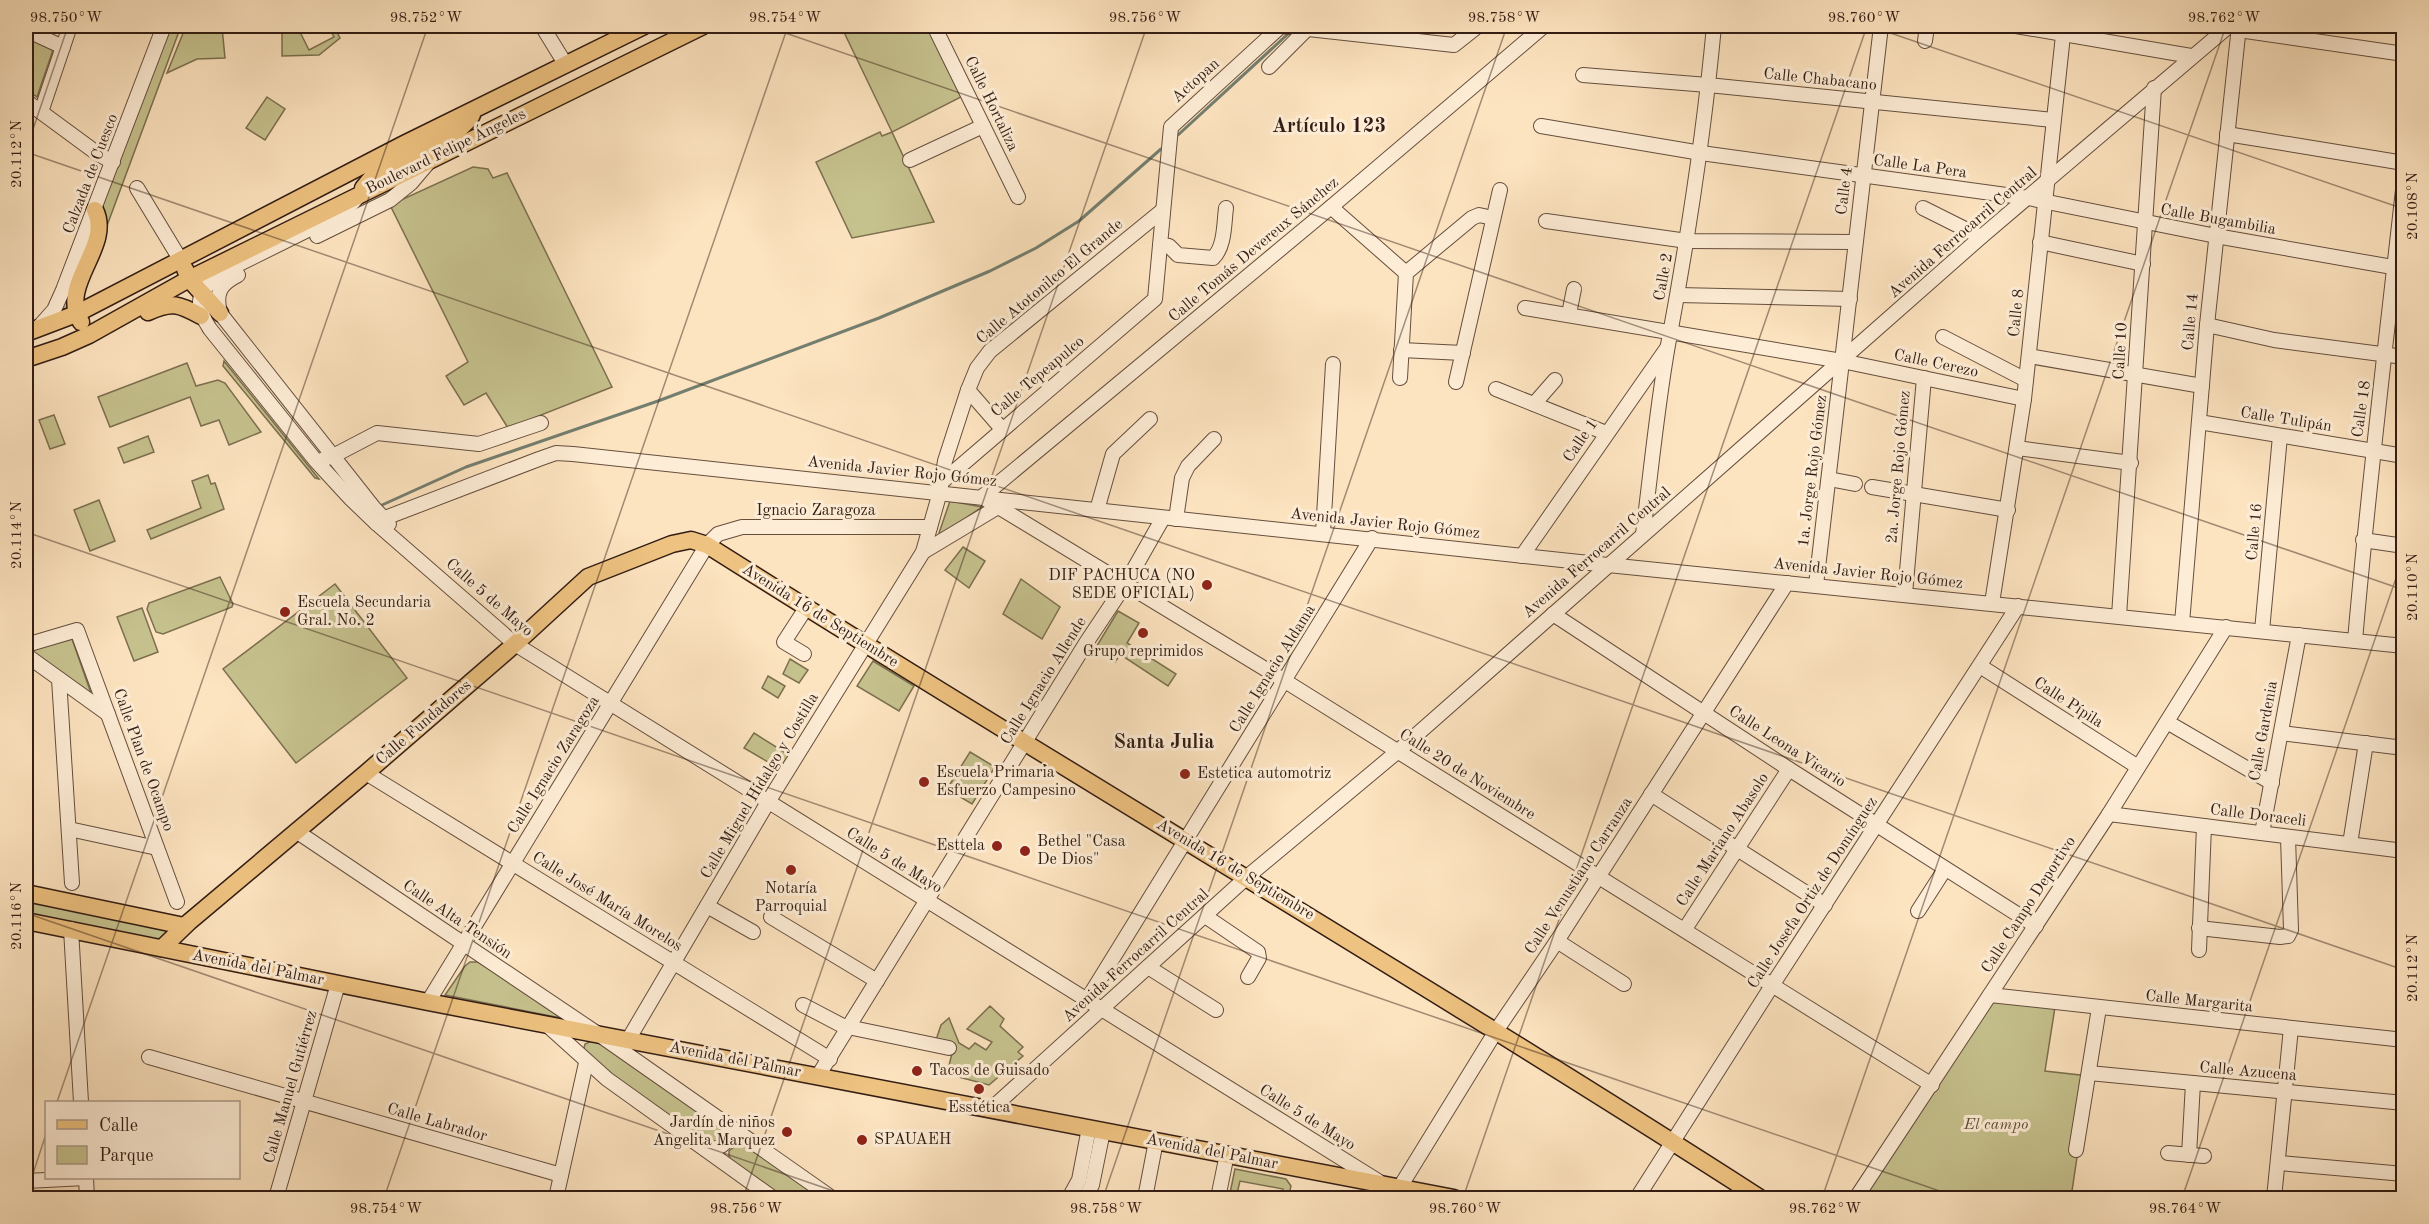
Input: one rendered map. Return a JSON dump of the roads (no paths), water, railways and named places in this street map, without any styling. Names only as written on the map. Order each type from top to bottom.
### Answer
[{"type":"main road","name":"Boulevard Felipe Ángeles","points":[[32,331],[76,314],[180,259],[644,26]]},
{"type":"main road","name":"Boulevard Felipe Ángeles","points":[[26,359],[89,335],[189,279],[703,26]]},
{"type":"main road","points":[[361,193],[366,183],[379,171],[454,135],[466,124],[475,110]]},
{"type":"main road","points":[[89,335],[76,314],[74,300],[97,236],[99,225],[95,210]]},
{"type":"main road","points":[[180,259],[189,279],[220,313]]},
{"type":"main road","points":[[124,316],[141,316],[165,304],[184,307],[201,316]]},
{"type":"main road","name":"Calle Fundadores","points":[[162,948],[184,926],[366,772],[588,577],[672,544],[692,540],[707,545]]},
{"type":"main road","name":"Avenida 16 de Septiembre","points":[[707,545],[865,645],[1497,1030],[1760,1198]]},
{"type":"main road","points":[[26,893],[184,926]]},
{"type":"main road","name":"Avenida del Palmar","points":[[26,921],[601,1036],[1454,1198]]},
{"type":"street","points":[[41,112],[70,26]]},
{"type":"street","name":"Calzada de Cuesco","points":[[32,331],[54,310],[95,210],[164,26]]},
{"type":"street","points":[[542,26],[566,65]]},
{"type":"street","name":"Calle Hortaliza","points":[[934,26],[1018,197]]},
{"type":"street","name":"Actopan","points":[[1155,299],[1170,133],[1175,122],[1281,26],[1308,29],[1372,30],[1454,45],[1478,26]]},
{"type":"street","name":"Calle Tomás Devereux Sánchez","points":[[982,497],[1331,207],[1544,26]]},
{"type":"street","name":"Calle 2","points":[[1643,534],[1668,346],[1701,153],[1714,26]]},
{"type":"street","name":"Calle 4","points":[[1842,361],[1881,26]]},
{"type":"street","points":[[1925,41],[1927,26]]},
{"type":"street","points":[[2016,26],[2063,29],[2191,56]]},
{"type":"street","points":[[2236,27],[2403,54]]},
{"type":"street","name":"Avenida Ferrocarril Central","points":[[990,1110],[1247,877],[1396,752],[1981,237],[2191,56],[2236,27]]},
{"type":"street","name":"Calle 14","points":[[2182,622],[2206,325],[2236,27]]},
{"type":"street","points":[[1269,67],[1308,29]]},
{"type":"street","name":"Calle 8","points":[[1992,603],[2024,399],[2063,29]]},
{"type":"street","points":[[26,30],[63,47]]},
{"type":"street","name":"Calle Chabacano","points":[[1583,75],[1708,85],[2053,120]]},
{"type":"street","name":"Calle 10","points":[[2119,616],[2154,88]]},
{"type":"street","points":[[26,101],[98,154],[113,162]]},
{"type":"street","points":[[910,160],[983,126]]},
{"type":"street","name":"Calle La Pera","points":[[1541,126],[1701,153],[2028,198]]},
{"type":"street","points":[[2227,134],[2403,163]]},
{"type":"street","points":[[220,313],[218,291],[227,280],[390,200],[411,183],[429,162]]},
{"type":"street","name":"Calle 18","points":[[2355,641],[2373,451],[2399,269],[2403,181]]},
{"type":"street","points":[[137,188],[180,259]]},
{"type":"street","points":[[1456,382],[1500,190]]},
{"type":"street","points":[[201,316],[199,303],[202,293],[206,285],[221,273],[344,212],[361,193]]},
{"type":"street","name":"Calle Bugambilia","points":[[2028,198],[2216,237],[2399,269]]},
{"type":"street","points":[[1331,207],[1406,273]]},
{"type":"street","points":[[1160,245],[1169,246],[1178,255],[1213,258],[1222,240],[1226,208]]},
{"type":"street","points":[[1923,208],[1981,237]]},
{"type":"street","name":"Calle Atotonilco El Grande","points":[[941,486],[945,461],[968,390],[977,368],[990,351],[1163,210]]},
{"type":"street","points":[[1400,378],[1406,273],[1472,218],[1479,215],[1493,218]]},
{"type":"street","points":[[1546,221],[1687,241],[1855,242]]},
{"type":"street","points":[[2040,242],[2143,264]]},
{"type":"street","points":[[1569,314],[1574,289]]},
{"type":"street","points":[[1678,295],[1850,299]]},
{"type":"street","name":"Calle Tepeapulco","points":[[941,486],[1002,429],[1155,299]]},
{"type":"street","name":"Calle Cerezo","points":[[1524,308],[1842,361],[2024,399]]},
{"type":"street","name":"Calle 5 de Mayo","points":[[220,313],[374,508],[381,520]]},
{"type":"street","name":"Calle 5 de Mayo","points":[[201,316],[316,461],[381,520],[404,546],[514,644],[1382,1184]]},
{"type":"street","points":[[2206,325],[2274,340],[2403,357]]},
{"type":"street","points":[[1943,337],[2026,380]]},
{"type":"street","name":"Calle 1","points":[[1522,555],[1668,346]]},
{"type":"street","points":[[1401,351],[1463,353]]},
{"type":"street","points":[[2029,356],[2202,386]]},
{"type":"street","name":"1a. Jorge Rojo Gómez","points":[[1816,585],[1842,361]]},
{"type":"street","points":[[1323,533],[1333,364]]},
{"type":"street","name":"2a. Jorge Rojo Gómez","points":[[1905,594],[1924,378]]},
{"type":"street","points":[[1534,404],[1555,380]]},
{"type":"street","points":[[1496,389],[1606,433]]},
{"type":"street","points":[[968,390],[1002,429]]},
{"type":"street","points":[[1097,510],[1113,454],[1150,419]]},
{"type":"street","name":"Calle Tulipán","points":[[2199,422],[2403,456]]},
{"type":"street","points":[[316,461],[333,456],[376,433],[479,444],[541,423]]},
{"type":"street","name":"Calle 16","points":[[2262,631],[2280,436]]},
{"type":"street","points":[[1170,518],[1188,466],[1214,440]]},
{"type":"street","points":[[2017,448],[2130,463]]},
{"type":"street","name":"Avenida Javier Rojo Gómez","points":[[381,520],[556,453],[941,486],[982,497],[1170,518],[2403,646]]},
{"type":"street","points":[[1829,479],[1855,484]]},
{"type":"street","name":"Calle Miguel Hidalgo y Costilla","points":[[628,1040],[768,802],[923,552],[941,486]]},
{"type":"street","points":[[1872,487],[2008,510]]},
{"type":"street","name":"Calle 20 de Noviembre","points":[[982,497],[1285,681],[1932,1085]]},
{"type":"street","name":"Calle Miguel Hidalgo y Costilla","points":[[923,552],[998,507]]},
{"type":"street","name":"Calle Ignacio Allende","points":[[818,1076],[1086,643],[1170,518]]},
{"type":"street","name":"Ignacio Zaragoza","points":[[707,545],[718,534],[742,527],[930,527]]},
{"type":"street","name":"Calle Ignacio Aldama","points":[[1088,1000],[1372,538]]},
{"type":"street","points":[[2363,540],[2403,546]]},
{"type":"street","name":"Calle Ignacio Zaragoza","points":[[428,1002],[707,545]]},
{"type":"street","name":"Calle Venustiano Carranza","points":[[1400,1187],[1497,1030],[1557,941],[1787,583]]},
{"type":"street","name":"Calle Josefa Ortiz de Domínguez","points":[[1637,1198],[2018,606]]},
{"type":"street","points":[[804,654],[784,642],[806,608]]},
{"type":"street","name":"Calle Leona Vicario","points":[[1552,614],[1789,769],[2036,926]]},
{"type":"street","name":"Calle Campo Deportivo","points":[[1856,1198],[2109,814],[2226,627]]},
{"type":"street","name":"Calle Plan de Ocampo","points":[[27,645],[77,630],[177,902]]},
{"type":"street","name":"Calle Gardenia","points":[[2262,833],[2299,635]]},
{"type":"street","points":[[27,645],[58,679],[108,714]]},
{"type":"street","name":"Calle Pípila","points":[[1980,666],[2138,767]]},
{"type":"street","points":[[58,679],[72,883]]},
{"type":"street","points":[[2168,722],[2272,783]]},
{"type":"street","points":[[2281,733],[2403,748]]},
{"type":"street","points":[[2350,844],[2366,743]]},
{"type":"street","name":"Calle Mariano Abasolo","points":[[1684,929],[1789,769]]},
{"type":"street","name":"Calle José María Morelos","points":[[366,772],[830,1059]]},
{"type":"street","points":[[1651,794],[1825,905]]},
{"type":"street","name":"Calle Doraceli","points":[[2109,814],[2403,851]]},
{"type":"street","points":[[2199,950],[2204,826]]},
{"type":"street","points":[[69,829],[158,848]]},
{"type":"street","name":"Calle Alta Tensión","points":[[296,831],[601,1036],[832,1198]]},
{"type":"street","points":[[2199,928],[2288,936],[2290,930],[2288,837]]},
{"type":"street","points":[[1918,911],[1945,869]]},
{"type":"street","points":[[707,906],[753,933]]},
{"type":"street","points":[[1205,916],[1258,952],[1259,958],[1248,977]]},
{"type":"street","points":[[771,917],[876,981]]},
{"type":"street","points":[[71,929],[81,1101]]},
{"type":"street","points":[[1557,941],[1624,984]]},
{"type":"street","points":[[1148,967],[1216,1010]]},
{"type":"street","name":"Calle Manuel Gutiérrez","points":[[276,1198],[338,984]]},
{"type":"street","name":"Calle Margarita","points":[[1990,994],[2099,1008],[2403,1040]]},
{"type":"street","points":[[803,1005],[849,1027],[949,1048]]},
{"type":"street","points":[[2076,1150],[2099,1008]]},
{"type":"street","points":[[547,1025],[586,1063],[772,1198]]},
{"type":"street","points":[[2274,1198],[2291,1028]]},
{"type":"street","name":"Calle Labrador","points":[[149,1057],[561,1175]]},
{"type":"street","points":[[556,1198],[586,1063]]},
{"type":"street","name":"Calle Azucena","points":[[2089,1073],[2403,1103]]},
{"type":"street","points":[[2188,1155],[2193,1083]]},
{"type":"street","points":[[705,1149],[718,1148],[728,1140],[729,1126],[725,1122]]},
{"type":"street","points":[[1068,1198],[1079,1180],[1096,1130]]},
{"type":"street","points":[[1085,1198],[1092,1185],[1096,1130]]},
{"type":"street","points":[[727,1164],[725,1157],[731,1144],[743,1139],[751,1140]]},
{"type":"street","points":[[1145,1198],[1156,1141]]},
{"type":"street","points":[[2168,1153],[2204,1156]]},
{"type":"street","points":[[1218,1198],[1227,1154]]},
{"type":"street","points":[[2279,1163],[2403,1174]]},
{"type":"street","points":[[26,1181],[66,1179]]},
{"type":"street","points":[[86,1179],[87,1198]]},
{"type":"waterway","points":[[1178,135],[1289,33]]},
{"type":"waterway","points":[[382,505],[466,467],[658,401],[879,318],[990,271],[1036,248],[1079,221],[1161,149]]},
{"type":"place","name":"DIF PACHUCA (NO SEDE OFICIAL)","points":[[1207,585]]},
{"type":"place","name":"Escuela Secundaria Gral. No. 2","points":[[285,612]]},
{"type":"place","name":"Grupo reprimidos","points":[[1143,633]]},
{"type":"place","name":"Estetica automotriz","points":[[1185,774]]},
{"type":"place","name":"Escuela Primaria Esfuerzo Campesino","points":[[924,782]]},
{"type":"place","name":"Esttela","points":[[997,846]]},
{"type":"place","name":"Bethel \"Casa De Dios\"","points":[[1025,851]]},
{"type":"place","name":"Notaría Parroquial","points":[[791,870]]},
{"type":"place","name":"Tacos de Guisado","points":[[917,1071]]},
{"type":"place","name":"Esstética","points":[[979,1089]]},
{"type":"place","name":"Jardín de niños Angelita Marquez","points":[[787,1132]]},
{"type":"place","name":"SPAUAEH","points":[[862,1140]]},
{"type":"district","name":"Artículo 123","points":[[1329,127]]},
{"type":"district","name":"Santa Julia","points":[[1164,743]]},
{"type":"park label","name":"El campo","points":[[1996,1125]]}]
